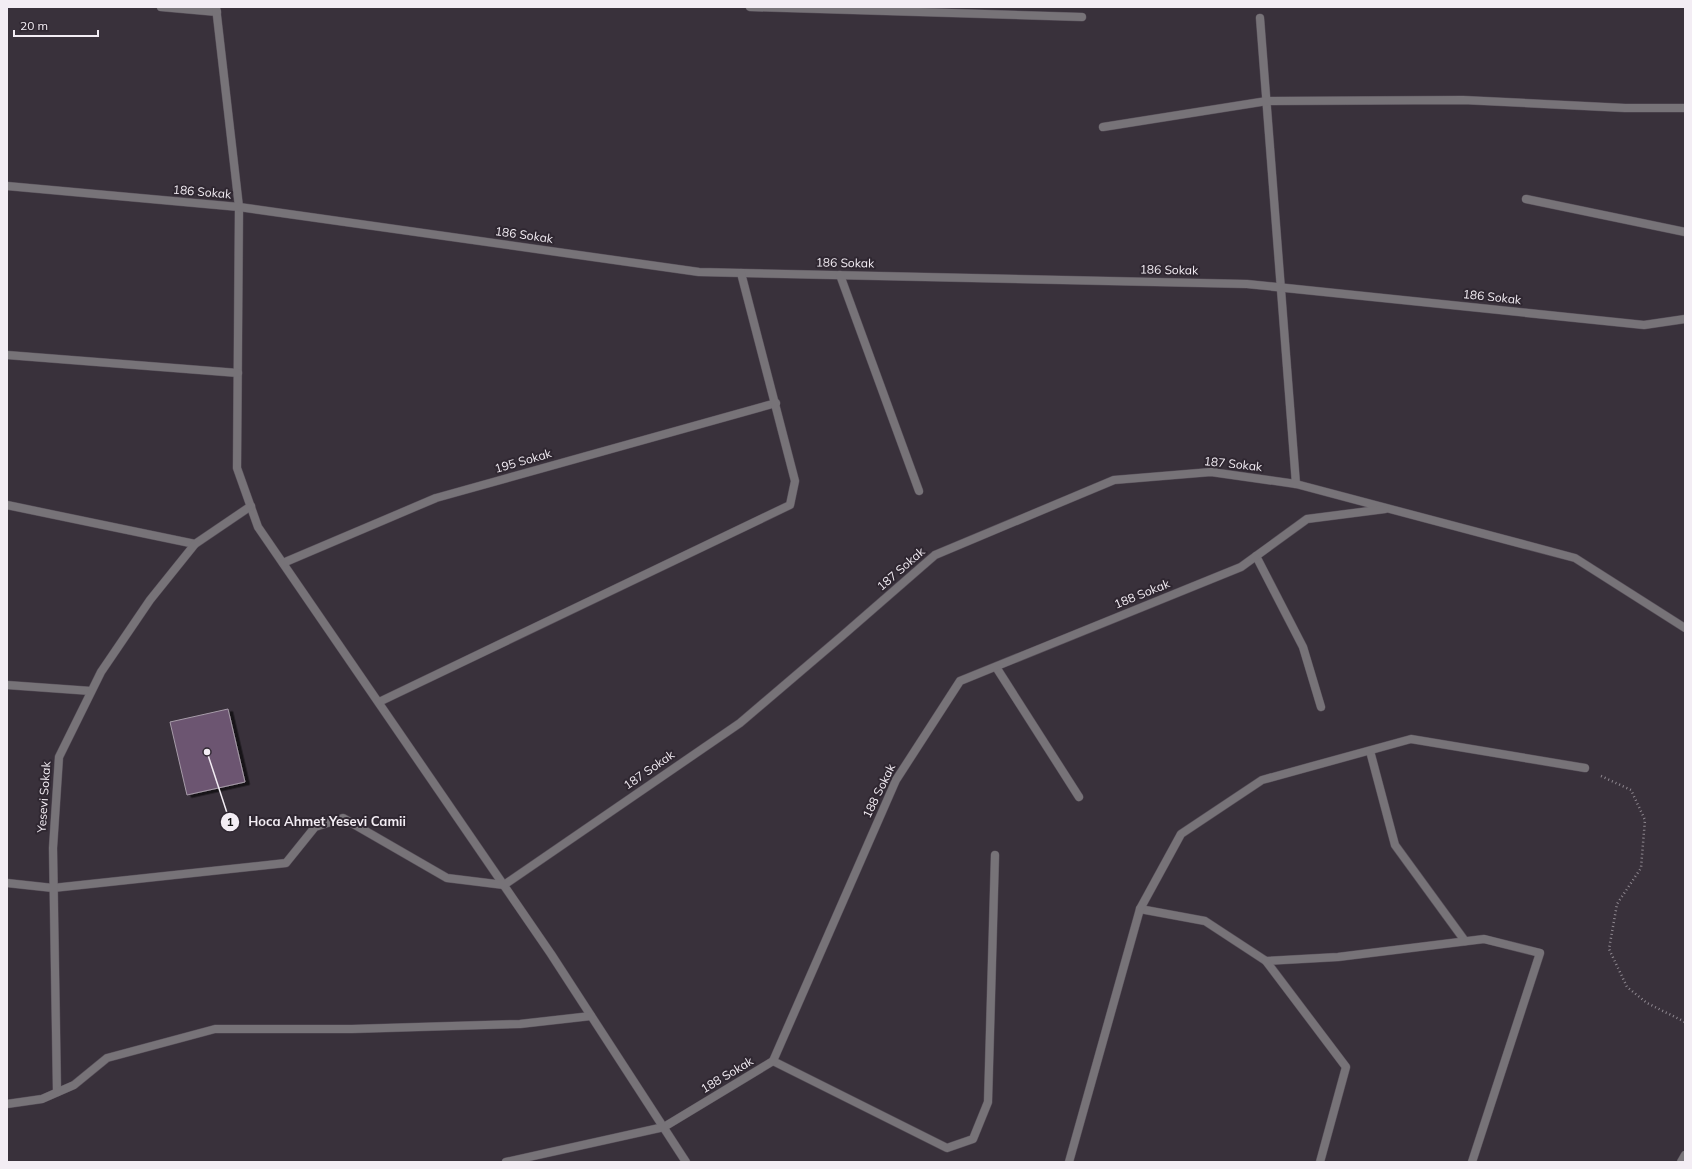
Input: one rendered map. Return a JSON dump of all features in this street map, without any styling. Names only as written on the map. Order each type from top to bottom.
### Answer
[{"type":"street","points":[[161,7],[217,9],[239,207],[237,468],[258,527],[504,885],[686,1162]]},
{"type":"street","points":[[750,7],[1082,17]]},
{"type":"street","points":[[1260,18],[1296,484]]},
{"type":"street","points":[[1103,127],[1267,101],[1463,100],[1625,108],[1685,108]]},
{"type":"street","name":"186 Sokak","points":[[7,186],[239,207],[699,272],[1247,284],[1644,325],[1685,319]]},
{"type":"street","points":[[1526,199],[1685,232]]},
{"type":"street","points":[[379,702],[790,505],[795,481],[776,403],[741,273]]},
{"type":"street","points":[[840,275],[919,491]]},
{"type":"street","points":[[7,355],[238,373]]},
{"type":"street","name":"195 Sokak","points":[[283,563],[436,498],[776,403]]},
{"type":"street","name":"187 Sokak","points":[[504,885],[740,723],[935,555],[1114,480],[1212,472],[1296,484],[1390,508],[1575,558],[1685,628]]},
{"type":"street","points":[[7,505],[194,544]]},
{"type":"street","name":"Yesevi Sokak","points":[[57,1092],[53,848],[59,757],[101,672],[150,600],[194,544],[251,506]]},
{"type":"street","name":"188 Sokak","points":[[506,1162],[664,1127],[773,1061],[896,780],[960,681],[1241,567],[1307,519],[1390,508]]},
{"type":"street","points":[[1256,556],[1303,647],[1321,707]]},
{"type":"street","points":[[996,667],[1078,797]]},
{"type":"street","points":[[7,685],[91,692]]},
{"type":"street","points":[[1069,1162],[1140,908],[1181,834],[1262,780],[1411,739],[1585,768]]},
{"type":"street","points":[[1370,751],[1395,845],[1465,941]]},
{"type":"street","points":[[7,883],[53,888],[286,863],[315,827],[343,818],[447,878],[504,885]]},
{"type":"street","points":[[773,1061],[947,1148],[973,1139],[988,1102],[994,855]]},
{"type":"street","points":[[1140,908],[1205,921],[1266,961],[1346,1067],[1320,1162]]},
{"type":"street","points":[[1266,961],[1338,957],[1484,939],[1540,953],[1472,1162]]},
{"type":"street","points":[[7,1104],[42,1099],[74,1085],[107,1058],[215,1029],[352,1029],[513,1024],[591,1016]]},
{"type":"street","points":[[1681,1162],[1685,1155]]},
{"type":"path","points":[[1585,768],[1631,790],[1645,820],[1641,868],[1617,904],[1609,949],[1627,987],[1647,1003],[1685,1022]]},
{"type":"building","points":[[228,709],[245,782],[187,795],[170,722]]},
{"type":"place","name":"Hoca Ahmet Yesevi Camii","points":[[207,752]]}]
